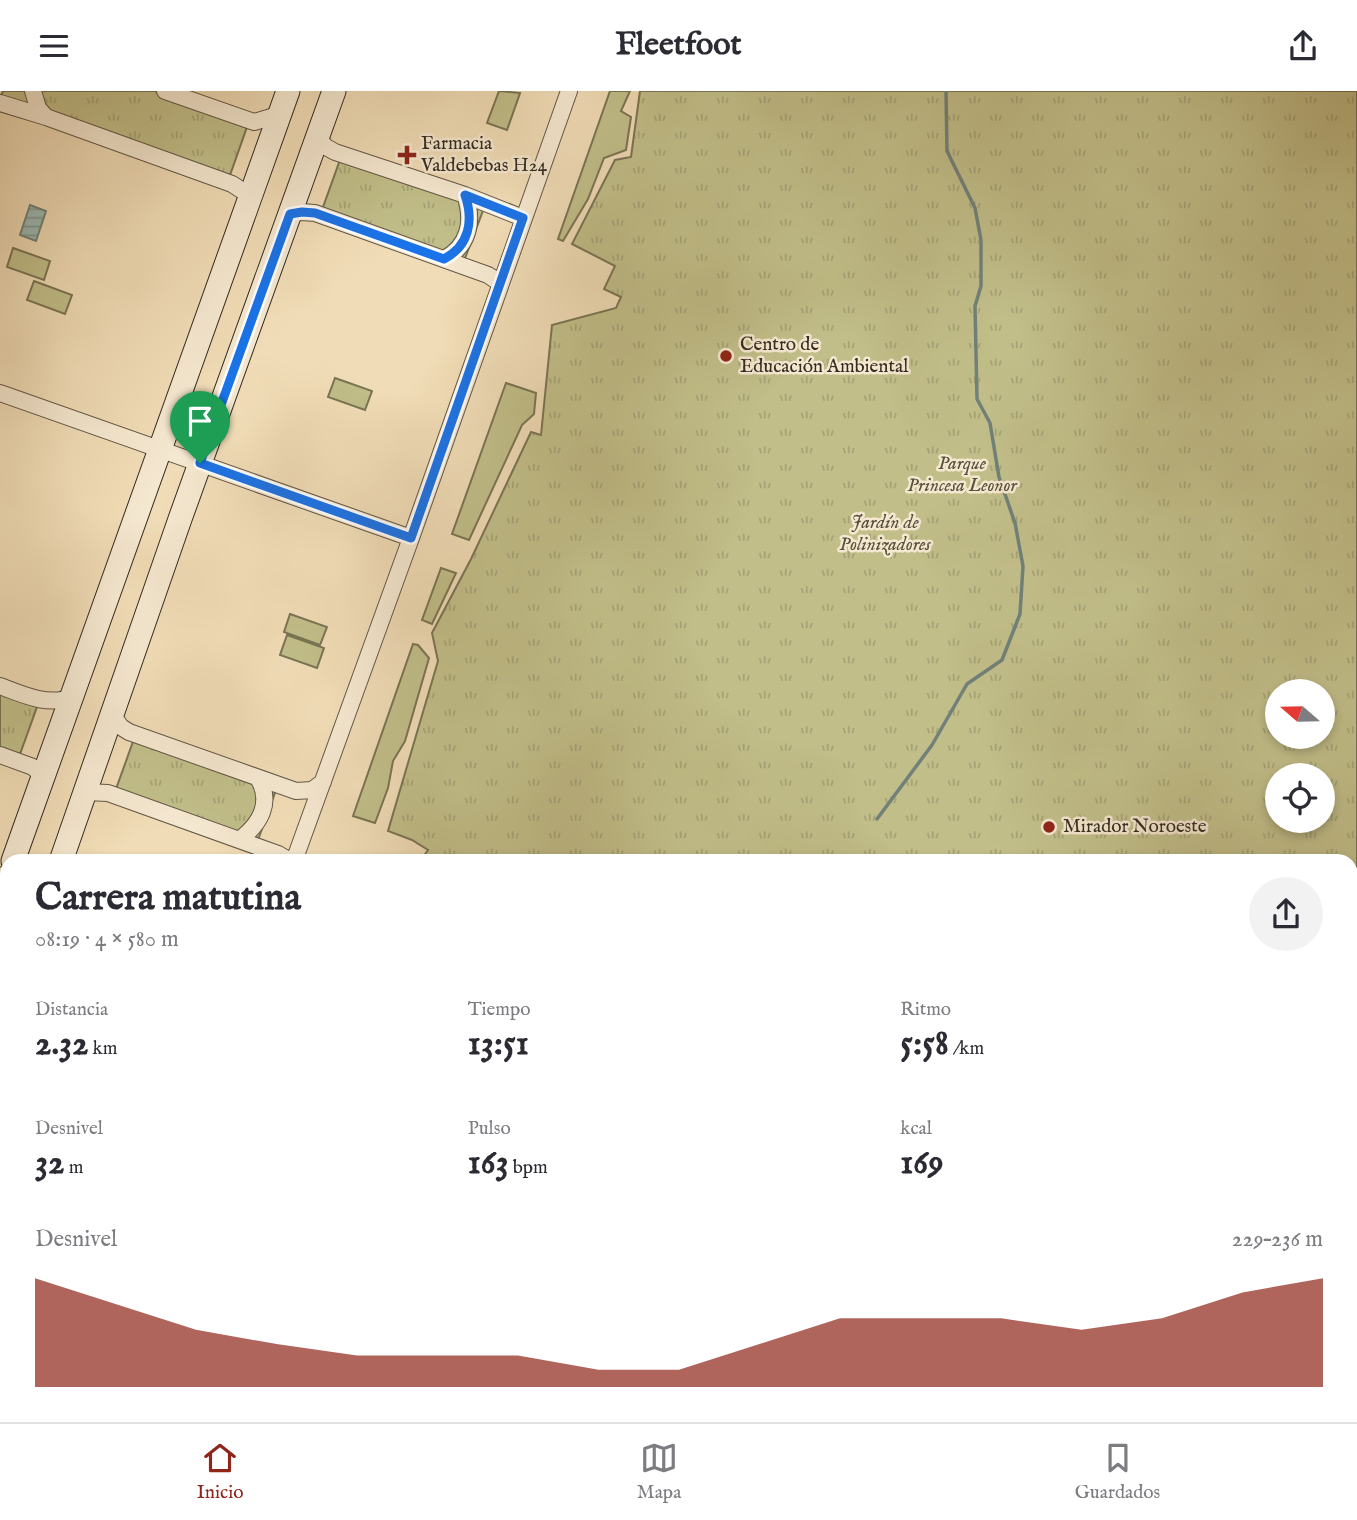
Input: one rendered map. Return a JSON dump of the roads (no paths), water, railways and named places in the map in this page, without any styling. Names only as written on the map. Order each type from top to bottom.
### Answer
[{"type":"street","points":[[33,91],[38,108],[46,117]]},
{"type":"street","points":[[165,91],[254,122],[278,115]]},
{"type":"street","points":[[15,854],[288,91]]},
{"type":"street","points":[[63,854],[334,91]]},
{"type":"street","points":[[295,854],[411,538],[569,91]]},
{"type":"street","points":[[0,103],[232,184],[249,195]]},
{"type":"street","points":[[317,137],[335,152],[465,195],[523,218]]},
{"type":"street","points":[[444,259],[454,254],[468,232],[470,210],[465,195]]},
{"type":"street","points":[[290,214],[315,213],[488,275],[500,283]]},
{"type":"street","points":[[0,393],[411,538]]},
{"type":"street","points":[[0,686],[48,701],[71,697]]},
{"type":"street","points":[[112,714],[121,727],[129,732],[258,778],[304,792],[323,782]]},
{"type":"street","points":[[0,755],[33,767],[43,776]]},
{"type":"street","points":[[239,840],[250,832],[263,811],[265,788],[258,778]]},
{"type":"street","points":[[85,792],[108,793],[278,854]]},
{"type":"water","points":[[30,205],[46,211],[36,241],[20,235]]},
{"type":"waterway","points":[[877,819],[932,745],[967,684],[1002,660],[1020,614],[1023,566],[1015,523],[999,477],[990,423],[977,399],[975,306],[981,286],[981,240],[975,208],[947,151],[946,91]]},
{"type":"place","name":"Farmacia Valdebebas H24","points":[[407,155]]},
{"type":"place","name":"Centro de Educación Ambiental","points":[[726,356]]},
{"type":"place","name":"Mirador Noroeste","points":[[1049,827]]},
{"type":"park label","name":"Parque Princesa Leonor","points":[[962,475]]},
{"type":"park label","name":"Jardín de Polinizadores","points":[[885,534]]}]
